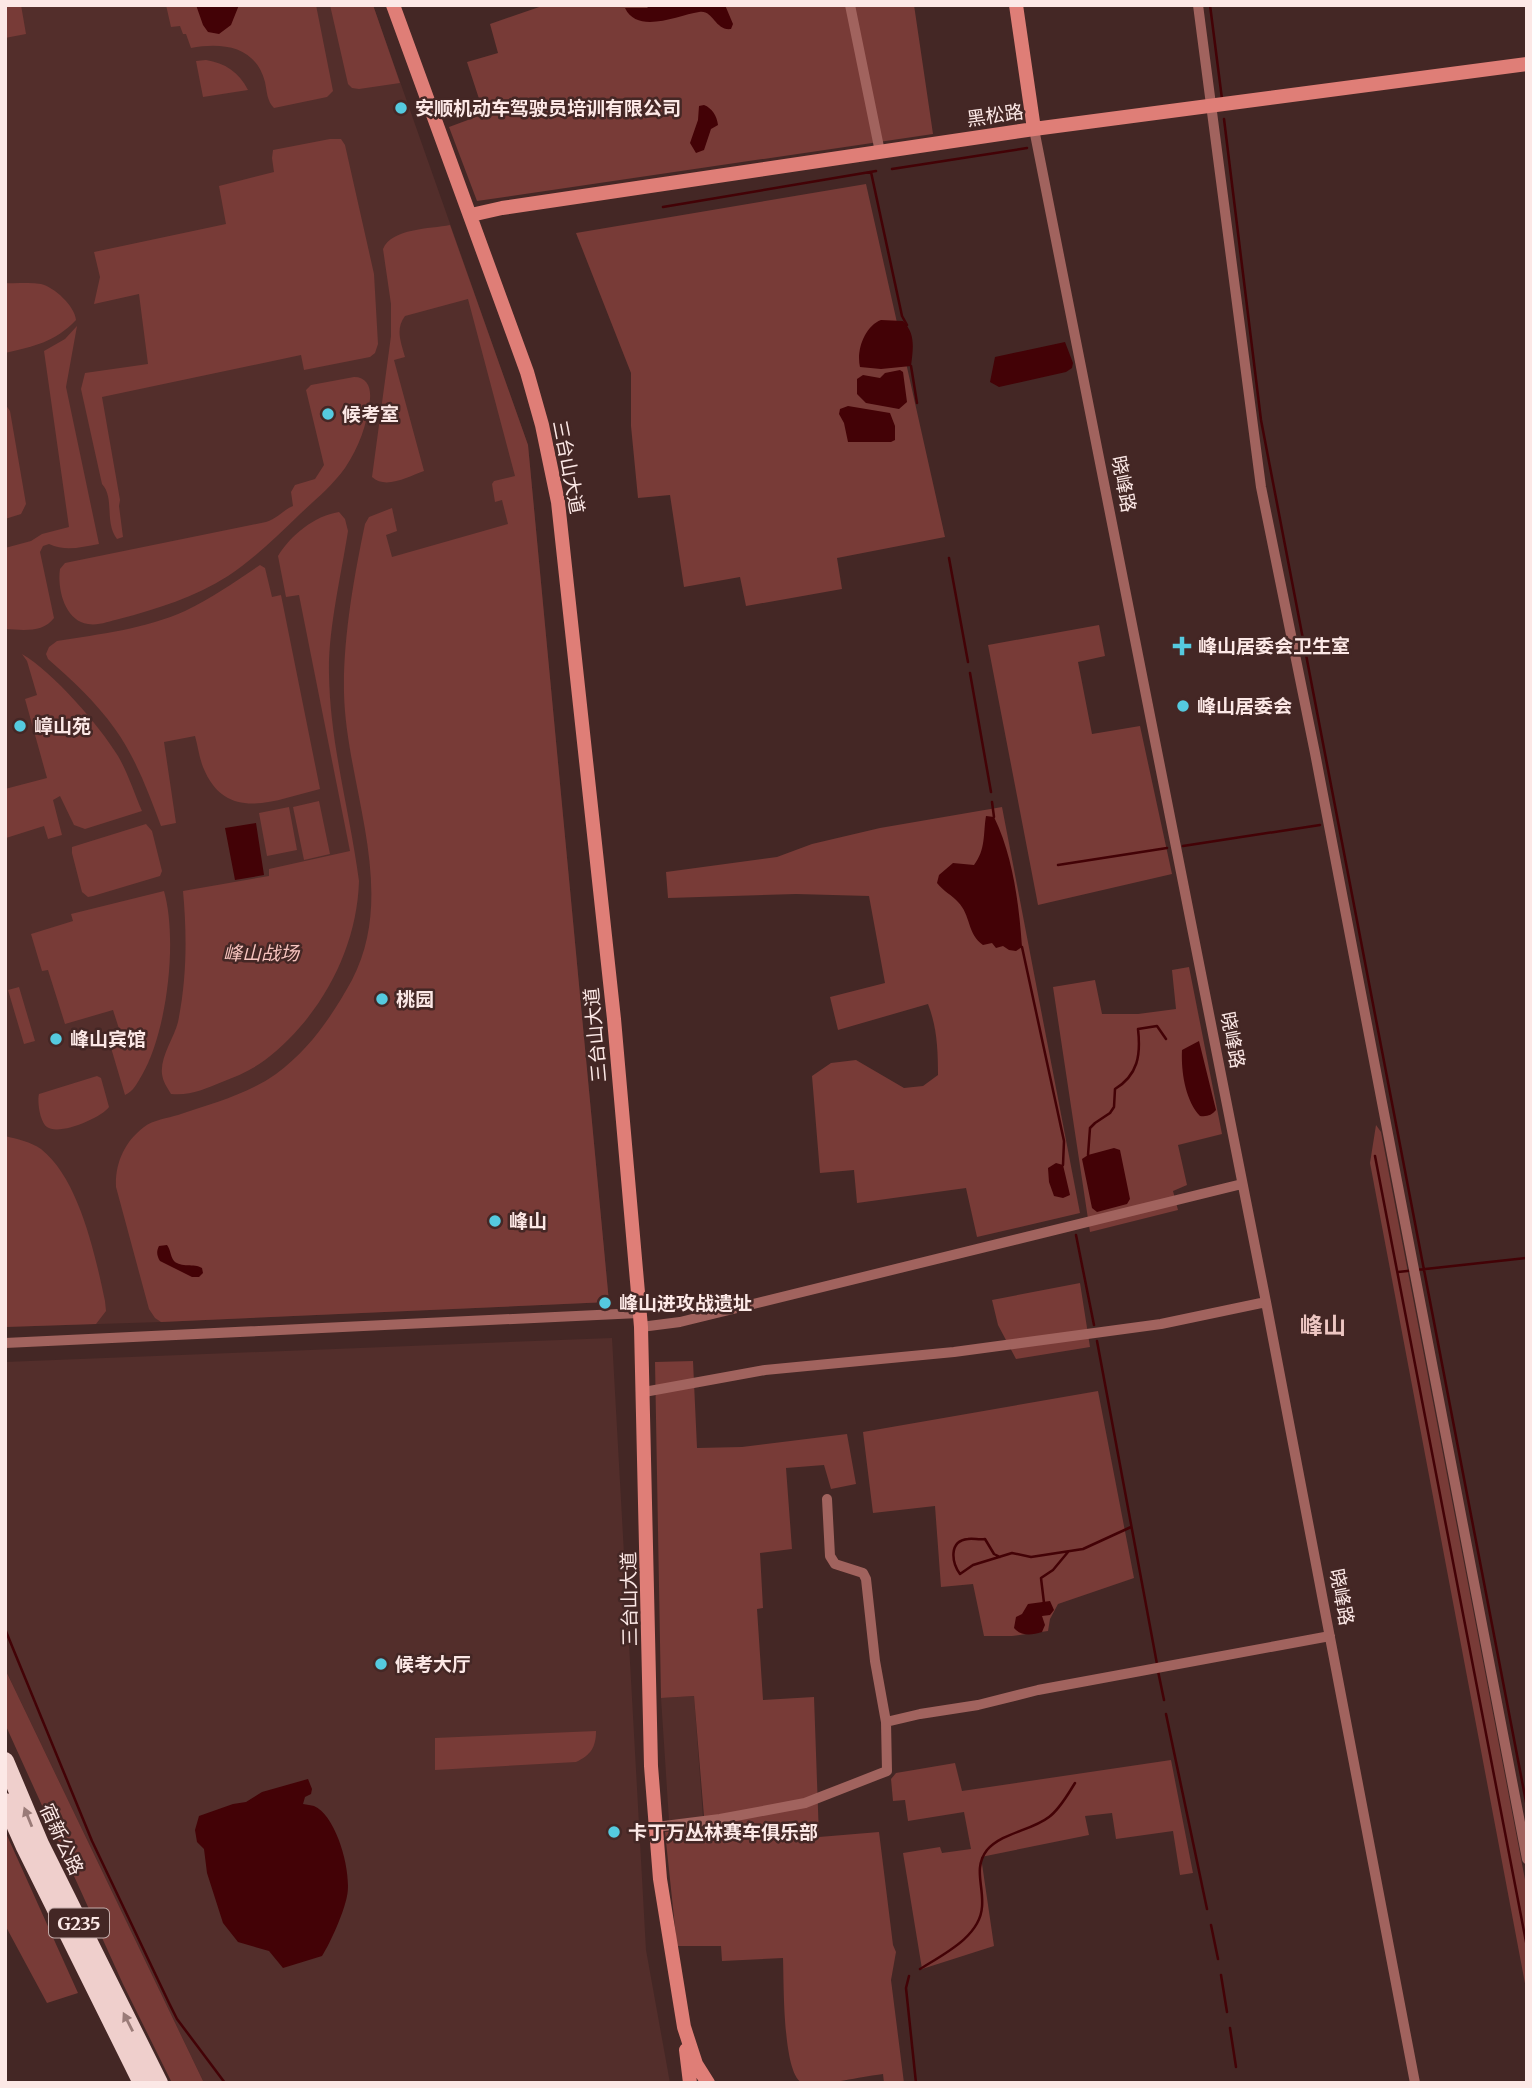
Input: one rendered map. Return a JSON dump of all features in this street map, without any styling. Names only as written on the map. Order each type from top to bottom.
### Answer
[{"type":"highway","name":"宿新公路","points":[[5,1761],[40,1844],[159,2083]]},
{"type":"highway","name":"宿新公路","points":[[5,1802],[24,1847],[142,2083]]},
{"type":"main road","name":"三台山大道","points":[[393,5],[527,372],[542,425],[558,502],[614,1018],[640,1320],[644,1392],[651,1766],[656,1827],[667,1926],[684,2027],[696,2064],[708,2083]]},
{"type":"main road","name":"晓峰路","points":[[1017,5],[1034,129]]},
{"type":"main road","name":"黑松路","points":[[471,215],[502,208],[1034,129],[1527,64]]},
{"type":"main road","points":[[684,2027],[690,2083]]},
{"type":"street","points":[[850,5],[880,152]]},
{"type":"street","points":[[1198,5],[1261,487],[1318,765],[1527,1859]]},
{"type":"street","name":"晓峰路","points":[[1034,129],[1266,1303],[1415,2083]]},
{"type":"street","points":[[5,1343],[640,1320],[680,1322],[1242,1184]]},
{"type":"street","points":[[644,1392],[765,1370],[954,1352],[1161,1324],[1266,1303]]},
{"type":"street","points":[[656,1827],[720,1819],[805,1803],[887,1771],[886,1722],[875,1661],[866,1579],[863,1573],[835,1564],[830,1556],[827,1499]]},
{"type":"street","points":[[886,1722],[978,1705],[1038,1690],[1330,1636]]},
{"type":"shaded area","points":[[5,5],[373,5],[528,445],[609,1302],[5,1327]]},
{"type":"shaded area","points":[[196,5],[239,5],[231,25],[219,34],[208,32]]},
{"type":"shaded area","points":[[650,5],[725,5],[733,24],[731,29],[721,27],[704,12],[649,22],[631,16],[625,8],[647,8]]},
{"type":"shaded area","points":[[704,105],[714,113],[718,125],[711,129],[704,150],[696,153],[690,143],[698,120],[699,106]]},
{"type":"shaded area","points":[[881,320],[903,321],[907,326],[913,342],[911,366],[881,369],[860,367],[859,353],[863,339],[870,327]]},
{"type":"shaded area","points":[[1065,342],[1073,363],[1072,368],[1066,372],[999,387],[990,382],[995,357]]},
{"type":"shaded area","points":[[900,370],[903,372],[907,402],[899,409],[866,403],[857,394],[857,379],[863,375],[880,378],[885,373]]},
{"type":"shaded area","points":[[848,406],[890,413],[895,426],[895,440],[848,442],[839,414],[840,409]]},
{"type":"shaded area","points":[[986,816],[994,817],[1010,864],[1017,897],[1022,947],[1016,951],[1003,946],[996,948],[992,943],[983,945],[978,941],[962,907],[937,883],[939,875],[953,863],[974,865],[982,847]]},
{"type":"shaded area","points":[[256,823],[264,875],[235,880],[225,828]]},
{"type":"shaded area","points":[[1199,1041],[1216,1110],[1205,1116],[1200,1116],[1191,1102],[1182,1067],[1182,1050]]},
{"type":"shaded area","points":[[1114,1148],[1120,1150],[1130,1199],[1127,1204],[1097,1212],[1092,1208],[1082,1159]]},
{"type":"shaded area","points":[[1056,1163],[1063,1165],[1070,1195],[1063,1198],[1054,1196],[1049,1182],[1048,1168]]},
{"type":"shaded area","points":[[167,1245],[174,1261],[202,1268],[203,1273],[199,1277],[192,1277],[160,1261],[157,1250],[159,1246]]},
{"type":"shaded area","points":[[612,1338],[646,1950],[670,2083],[204,2083],[5,1669],[5,1362]]},
{"type":"shaded area","points":[[1050,1601],[1054,1610],[1050,1615],[1042,1616],[1045,1625],[1042,1632],[1024,1634],[1014,1628],[1016,1617],[1022,1614],[1028,1604]]},
{"type":"shaded area","points":[[694,1696],[703,1817],[669,1820],[661,1698]]},
{"type":"shaded area","points":[[308,1779],[311,1794],[305,1797],[303,1804],[314,1806],[322,1812],[336,1833],[345,1860],[347,1896],[337,1927],[322,1956],[283,1968],[269,1951],[238,1942],[223,1923],[207,1873],[204,1849],[197,1842],[195,1830],[199,1816],[246,1802],[262,1792]]},
{"type":"green space","points":[[5,5],[21,5],[26,34],[5,38]]},
{"type":"green space","points":[[166,5],[316,5],[333,91],[327,97],[274,108],[261,70],[254,61],[236,49],[214,46],[191,48],[180,26],[171,27]]},
{"type":"green space","points":[[330,5],[373,5],[400,83],[359,89],[348,84]]},
{"type":"green space","points":[[545,5],[914,5],[933,134],[477,201],[449,127],[484,114],[467,62],[498,53],[490,24]]},
{"type":"green space","points":[[206,60],[231,69],[248,90],[203,97],[196,61]]},
{"type":"green space","points":[[341,139],[345,145],[374,274],[378,344],[375,353],[370,357],[304,370],[301,355],[102,397],[120,500],[123,537],[117,539],[111,525],[108,496],[102,484],[81,389],[85,373],[148,364],[139,294],[94,304],[100,277],[94,252],[226,224],[219,186],[274,172],[273,150]]},
{"type":"green space","points":[[866,184],[945,537],[837,558],[842,589],[746,606],[740,577],[684,587],[670,495],[638,498],[631,426],[631,373],[576,233]]},
{"type":"green space","points":[[450,225],[528,445],[609,1302],[161,1322],[149,1309],[116,1187],[122,1154],[131,1139],[148,1125],[241,1093],[265,1081],[288,1064],[310,1043],[336,1006],[352,980],[365,946],[371,910],[371,874],[347,728],[344,672],[353,586],[365,524],[369,517],[392,508],[397,531],[386,535],[392,557],[508,524],[502,500],[495,502],[492,484],[494,481],[515,476],[468,299],[405,316],[402,321],[400,336],[405,357],[394,360],[424,471],[391,482],[378,481],[372,477],[391,336],[391,304],[383,249],[394,237],[403,233]]},
{"type":"green space","points":[[5,283],[36,283],[46,286],[68,303],[76,320],[52,338],[5,353]]},
{"type":"green space","points":[[77,326],[66,387],[99,544],[74,548],[49,544],[43,546],[40,552],[54,618],[38,628],[5,629],[5,548],[69,527],[44,351],[65,339]]},
{"type":"green space","points":[[354,377],[367,384],[370,399],[362,435],[350,460],[329,487],[257,554],[215,583],[161,607],[96,624],[80,622],[73,617],[61,594],[60,569],[65,563],[266,522],[293,506],[291,492],[295,485],[315,479],[324,465],[306,390],[311,385]]},
{"type":"green space","points":[[5,404],[10,411],[26,504],[21,514],[5,519]]},
{"type":"green space","name":"峰山战场","points":[[339,512],[345,519],[348,531],[333,621],[329,674],[333,726],[359,881],[351,932],[332,981],[303,1024],[285,1043],[260,1064],[239,1075],[197,1091],[171,1094],[163,1080],[162,1068],[178,1022],[185,973],[183,891],[269,876],[269,869],[350,851],[299,595],[286,597],[278,556],[290,541],[312,522]]},
{"type":"green space","points":[[260,565],[265,568],[272,597],[281,595],[320,789],[269,802],[238,802],[225,796],[213,785],[203,767],[195,736],[164,742],[176,823],[161,826],[123,740],[100,710],[46,654],[49,647],[57,641],[138,627],[185,611]]},
{"type":"green space","points":[[1099,625],[1105,656],[1078,662],[1092,734],[1140,726],[1172,874],[1038,905],[988,645]]},
{"type":"green space","points":[[22,654],[75,700],[110,743],[122,763],[142,811],[85,829],[74,825],[60,796],[53,800],[62,835],[48,839],[44,826],[6,838],[5,789],[47,778],[25,699],[37,695],[27,661]]},
{"type":"green space","points":[[319,801],[330,854],[304,860],[293,807]]},
{"type":"green space","points":[[289,807],[297,850],[267,856],[259,813]]},
{"type":"green space","points":[[1002,807],[1080,1213],[977,1237],[966,1188],[857,1203],[854,1170],[820,1173],[812,1076],[831,1063],[856,1060],[904,1088],[923,1086],[938,1075],[936,1039],[928,1004],[838,1030],[830,997],[885,983],[869,896],[796,894],[668,898],[666,872],[777,857],[812,844],[880,828]]},
{"type":"green space","points":[[146,824],[152,831],[162,871],[160,876],[93,896],[88,897],[82,892],[72,847]]},
{"type":"green space","points":[[164,891],[168,911],[170,959],[164,1011],[151,1057],[135,1086],[125,1095],[109,1041],[121,1035],[113,1010],[65,1024],[48,970],[42,971],[31,934],[73,921],[71,914]]},
{"type":"green space","points":[[1189,967],[1222,1134],[1178,1145],[1187,1185],[1173,1191],[1178,1210],[1090,1232],[1053,987],[1095,980],[1102,1014],[1138,1014],[1176,1009],[1172,970]]},
{"type":"green space","points":[[19,987],[35,1041],[24,1044],[8,990]]},
{"type":"green space","points":[[97,1076],[101,1078],[109,1107],[98,1116],[70,1128],[47,1127],[40,1112],[39,1094]]},
{"type":"green space","points":[[1376,1125],[1381,1132],[1527,1890],[1527,1994],[1370,1163]]},
{"type":"green space","points":[[5,1136],[41,1149],[66,1179],[84,1219],[105,1301],[106,1311],[96,1324],[5,1327]]},
{"type":"green space","points":[[1080,1283],[1090,1347],[1016,1359],[998,1325],[992,1300]]},
{"type":"green space","points":[[693,1361],[697,1448],[742,1447],[847,1434],[856,1484],[831,1489],[824,1465],[786,1468],[792,1549],[760,1553],[763,1608],[757,1609],[763,1700],[814,1697],[819,1837],[879,1832],[896,1952],[891,1980],[904,2083],[884,2083],[883,2074],[803,2083],[796,2077],[788,2046],[783,1958],[722,1961],[721,1946],[677,1946],[665,1832],[705,1828],[694,1696],[661,1698],[655,1362]]},
{"type":"green space","points":[[1098,1391],[1134,1578],[1058,1604],[1050,1619],[1048,1631],[1012,1636],[984,1636],[973,1584],[941,1587],[935,1506],[873,1513],[863,1432]]},
{"type":"green space","points":[[5,1669],[204,2083],[172,2083],[123,1984],[5,1724]]},
{"type":"green space","points":[[596,1731],[592,1750],[576,1762],[435,1770],[435,1738]]},
{"type":"green space","points":[[1171,1760],[1193,1873],[1180,1875],[1173,1831],[1116,1839],[1112,1813],[1085,1816],[1089,1835],[981,1857],[994,1946],[922,1969],[903,1853],[940,1847],[942,1853],[971,1849],[964,1812],[908,1821],[905,1800],[893,1801],[891,1779],[896,1773],[955,1763],[962,1791]]},
{"type":"green space","points":[[5,1831],[78,1993],[47,2003],[5,1925]]},
{"type":"waterway","points":[[1210,5],[1222,99]]},
{"type":"waterway","points":[[1224,119],[1261,420],[1527,1807]]},
{"type":"waterway","points":[[892,169],[1027,148]]},
{"type":"waterway","points":[[663,207],[876,171]]},
{"type":"waterway","points":[[871,172],[902,316],[907,325]]},
{"type":"waterway","points":[[911,366],[917,403]]},
{"type":"waterway","points":[[949,558],[968,662]]},
{"type":"waterway","points":[[970,673],[991,792]]},
{"type":"waterway","points":[[992,802],[994,817]]},
{"type":"waterway","points":[[1183,846],[1320,825]]},
{"type":"waterway","points":[[1058,865],[1167,848]]},
{"type":"waterway","points":[[1022,947],[1064,1141],[1063,1165]]},
{"type":"waterway","points":[[1088,1155],[1090,1128],[1110,1113],[1114,1107],[1115,1089],[1129,1077],[1136,1064],[1138,1029],[1157,1026],[1166,1039]]},
{"type":"waterway","points":[[1375,1156],[1527,1947]]},
{"type":"waterway","points":[[1076,1235],[1094,1325]]},
{"type":"waterway","points":[[1398,1272],[1527,1258]]},
{"type":"waterway","points":[[1097,1341],[1157,1664]]},
{"type":"waterway","points":[[1000,1557],[994,1554],[985,1539],[962,1541],[957,1544],[953,1553],[960,1574],[973,1565],[1012,1553],[1031,1557],[1083,1549],[1131,1527]]},
{"type":"waterway","points":[[1044,1603],[1041,1578],[1053,1570],[1068,1552]]},
{"type":"waterway","points":[[5,1629],[92,1841],[169,2003],[177,2019],[225,2083]]},
{"type":"waterway","points":[[1158,1671],[1164,1700]]},
{"type":"waterway","points":[[1166,1714],[1207,1909]]},
{"type":"waterway","points":[[920,1969],[959,1944],[975,1927],[982,1907],[981,1864],[987,1850],[1001,1839],[1049,1817],[1075,1783]]},
{"type":"waterway","points":[[1211,1925],[1218,1959]]},
{"type":"waterway","points":[[1221,1975],[1227,2012]]},
{"type":"waterway","points":[[909,1976],[906,1988],[916,2083]]},
{"type":"waterway","points":[[1230,2028],[1236,2067]]},
{"type":"place","name":"安顺机动车驾驶员培训有限公司","points":[[401,108]]},
{"type":"place","name":"候考室","points":[[328,414]]},
{"type":"place","name":"峰山居委会卫生室","points":[[1182,646]]},
{"type":"place","name":"峰山居委会","points":[[1183,706]]},
{"type":"place","name":"嶂山苑","points":[[20,726]]},
{"type":"place","name":"桃园","points":[[382,999]]},
{"type":"place","name":"峰山宾馆","points":[[56,1039]]},
{"type":"place","name":"峰山","points":[[495,1221]]},
{"type":"place","name":"峰山进攻战遗址","points":[[605,1303]]},
{"type":"place","name":"候考大厅","points":[[381,1664]]},
{"type":"place","name":"卡丁万丛林赛车俱乐部","points":[[614,1832]]},
{"type":"district","name":"峰山","points":[[1323,1325]]}]
